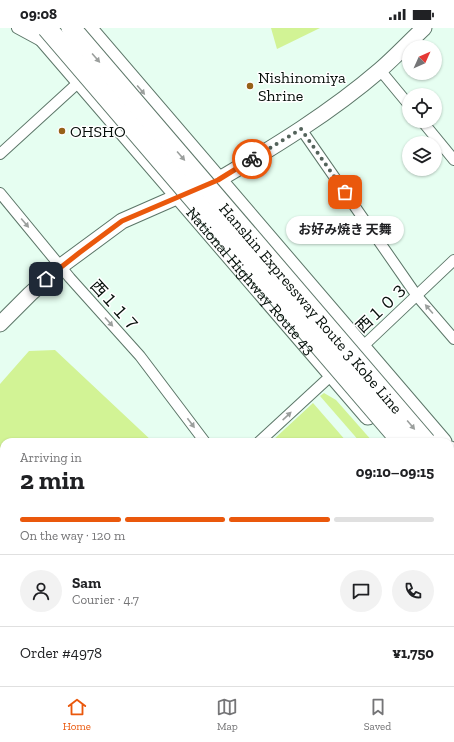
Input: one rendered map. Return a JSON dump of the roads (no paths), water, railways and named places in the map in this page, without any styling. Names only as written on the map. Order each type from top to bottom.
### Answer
[{"type":"highway","name":"National Highway Route 43","points":[[34,28],[48,37],[80,81],[177,196],[387,438]]},
{"type":"highway","name":"Hanshin Expressway Route 3 Kobe Line","points":[[71,28],[423,438]]},
{"type":"highway","points":[[88,28],[440,438]]},
{"type":"highway","name":"Hanshin Expressway Route 3 Kobe Line","points":[[48,37],[399,438]]},
{"type":"main road","points":[[2,319],[61,266],[122,221],[177,196],[218,180],[301,129],[380,70],[424,28]]},
{"type":"street","points":[[18,28],[48,37]]},
{"type":"street","points":[[380,70],[402,97]]},
{"type":"street","points":[[0,154],[80,81]]},
{"type":"street","points":[[428,128],[454,160]]},
{"type":"street","points":[[301,129],[417,296],[454,339]]},
{"type":"street","name":"西１１７","points":[[0,193],[61,266],[140,356],[202,438]]},
{"type":"street","name":"西１０３","points":[[263,438],[454,260]]},
{"type":"place","name":"Nishinomiya Shrine","points":[[250,86]]},
{"type":"place","name":"OHSHO","points":[[62,131]]},
{"type":"place","name":"お好み焼き 天舞","points":[[345,192]]}]
